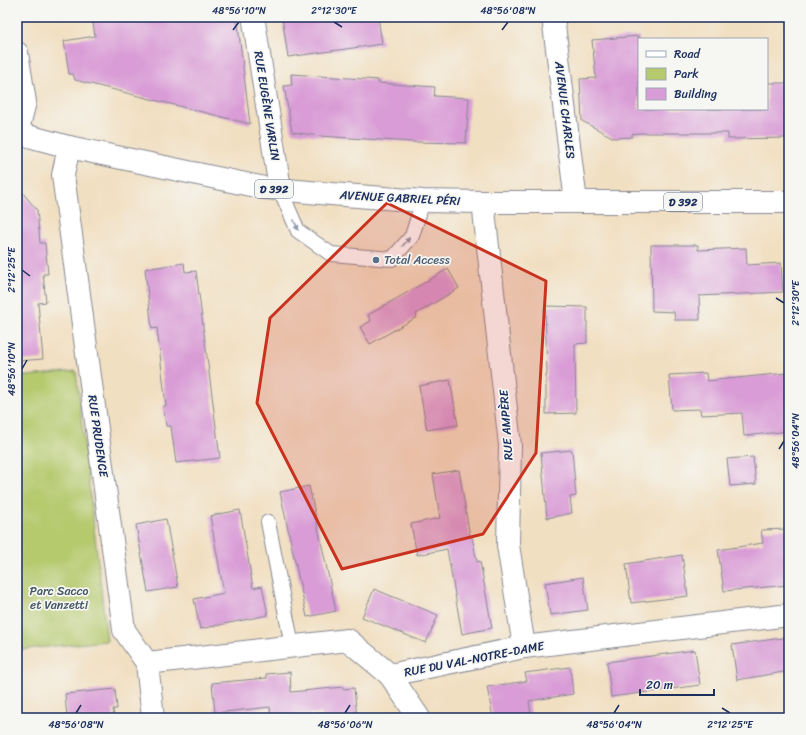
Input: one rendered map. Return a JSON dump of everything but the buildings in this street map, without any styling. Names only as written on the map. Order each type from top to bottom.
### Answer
[{"type":"street","name":"AVENUE CHARLES","points":[[553,17],[576,202]]},
{"type":"street","name":"RUE EUGÈNE VARLIN","points":[[254,22],[280,189]]},
{"type":"street","points":[[17,53],[25,102],[17,133]]},
{"type":"street","name":"AVENUE GABRIEL PÉRI","points":[[17,133],[69,147],[266,188],[423,201],[789,202]]},
{"type":"street","name":"RUE PRUDENCE","points":[[69,147],[63,175],[124,630],[147,663],[153,718]]},
{"type":"street","name":"RUE AMPÈRE","points":[[483,202],[510,445],[508,545],[524,647]]},
{"type":"street","name":"RUE DU VAL-NOTRE-DAME","points":[[147,663],[348,640],[390,675],[524,647],[789,615]]},
{"type":"street","points":[[390,675],[420,718]]},
{"type":"lane","points":[[280,189],[298,231],[331,254],[392,259],[412,236],[423,201]]},
{"type":"lane","points":[[268,522],[292,646]]},
{"type":"highlighted area","points":[[387,203],[546,281],[536,453],[483,534],[342,569],[257,403],[270,318]]},
{"type":"green space","name":"Parc Sacco et Vanzetti","points":[[76,371],[107,641],[17,650],[17,377]]},
{"type":"place","name":"Total Access","points":[[376,260]]}]
